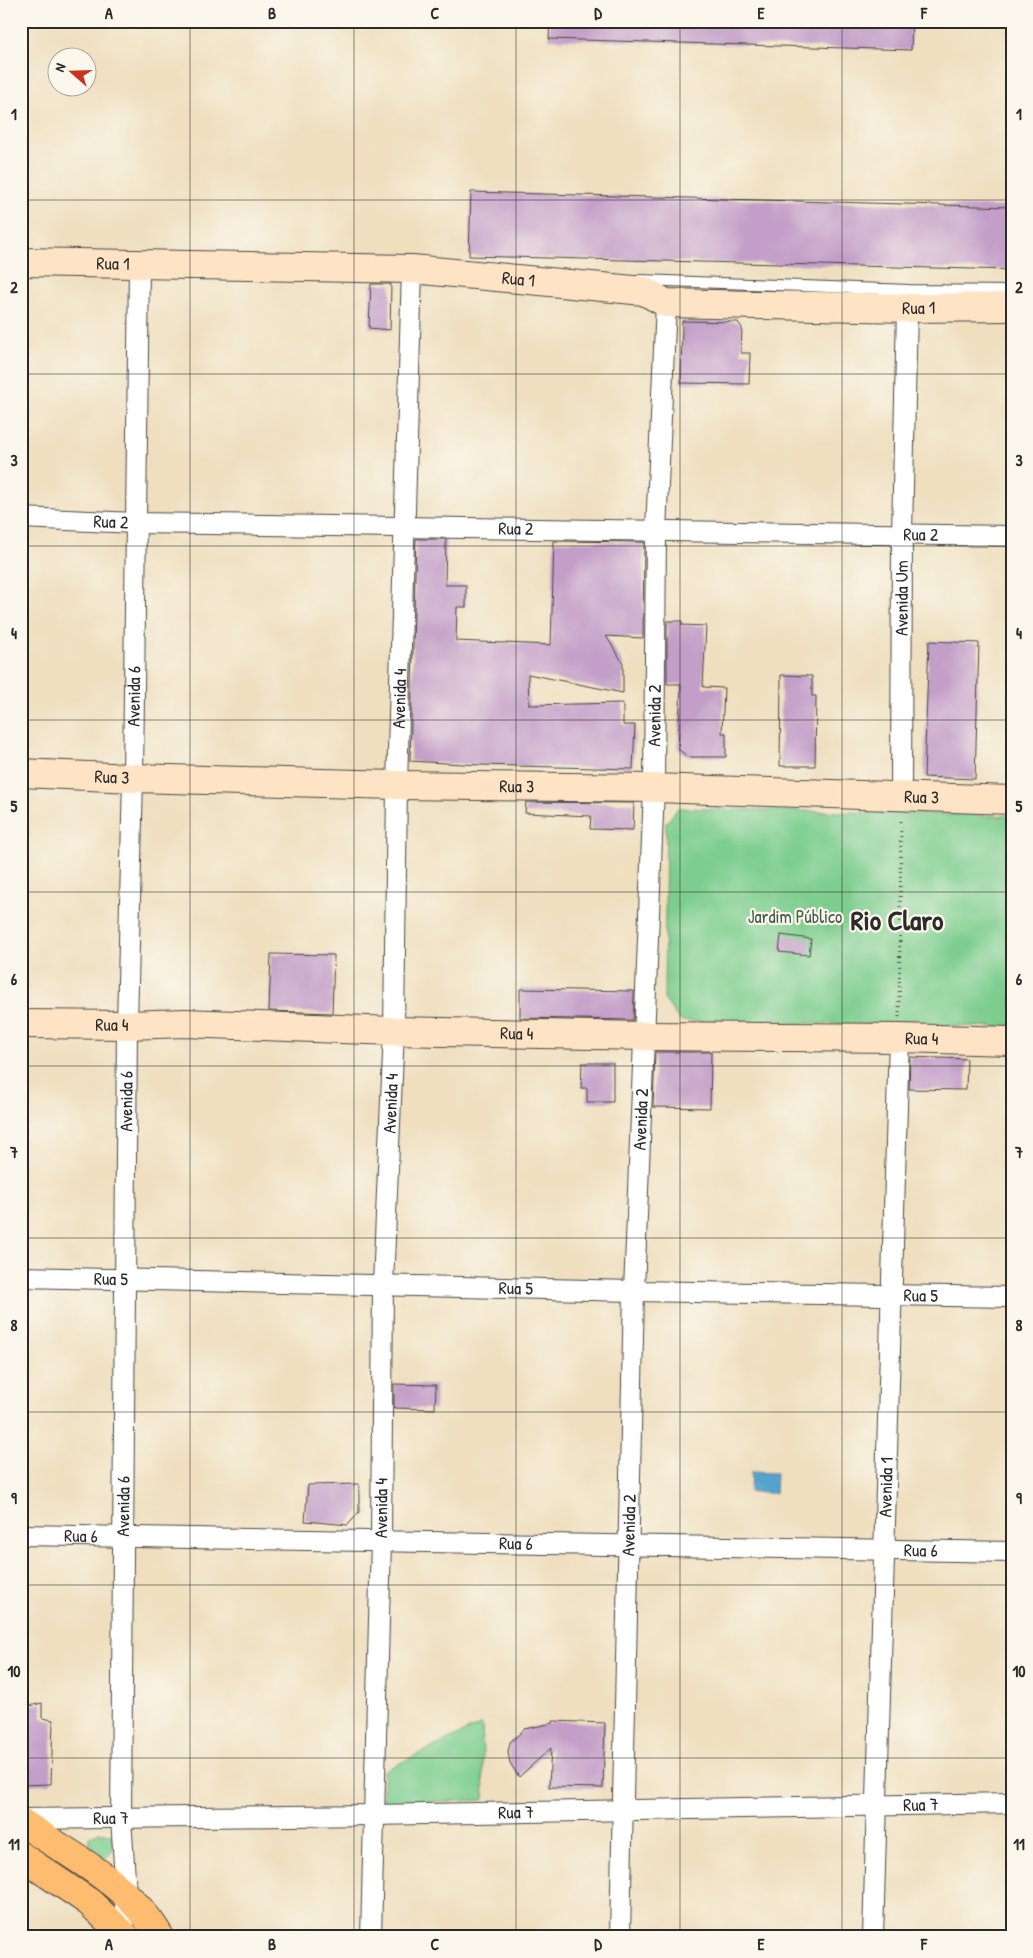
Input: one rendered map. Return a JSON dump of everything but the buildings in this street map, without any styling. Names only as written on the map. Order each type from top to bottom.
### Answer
[{"type":"main road","name":"Rua 1","points":[[21,262],[412,269],[644,291],[666,303],[907,308],[1012,307]]},
{"type":"main road","name":"Rua 3","points":[[21,773],[397,785],[654,788],[901,798],[1012,800]]},
{"type":"main road","name":"Rua 4","points":[[21,1024],[127,1025],[185,1023],[394,1031],[1012,1041]]},
{"type":"main road","points":[[21,1820],[126,1894],[155,1928],[160,1937]]},
{"type":"main road","points":[[21,1856],[89,1902],[124,1936]]},
{"type":"street","name":"Avenida 6","points":[[124,1936],[126,1894],[121,1818],[127,1025],[133,778],[138,265]]},
{"type":"street","name":"Avenida 4","points":[[371,1937],[381,1540],[383,1284],[394,1031],[397,785],[412,269]]},
{"type":"street","name":"Avenida 2","points":[[620,1937],[634,1291],[654,788],[656,531],[666,303]]},
{"type":"street","name":"Avenida Um","points":[[901,798],[902,534],[907,308]]},
{"type":"street","name":"Rua 2","points":[[21,518],[136,523],[1012,536]]},
{"type":"street","name":"Avenida 1","points":[[873,1937],[899,1038]]},
{"type":"street","name":"Rua 5","points":[[21,1277],[634,1291],[1012,1297]]},
{"type":"street","name":"Rua 6","points":[[21,1535],[1012,1552]]},
{"type":"street","name":"Rua 7","points":[[21,1820],[1012,1803]]},
{"type":"lane","points":[[470,275],[486,271],[629,279],[1012,292]]},
{"type":"path","points":[[899,1038],[901,798]]},
{"type":"green space","name":"Jardim Público","points":[[678,808],[1012,816],[1012,1027],[680,1021],[664,999],[666,823]]},
{"type":"green space","points":[[482,1724],[484,1800],[383,1803],[383,1771]]},
{"type":"green space","points":[[99,1832],[112,1834],[114,1848],[105,1859],[90,1852],[89,1837]]},
{"type":"water","points":[[751,1472],[776,1473],[775,1493],[750,1492]]},
{"type":"district","name":"Rio Claro","points":[[897,920]]}]
